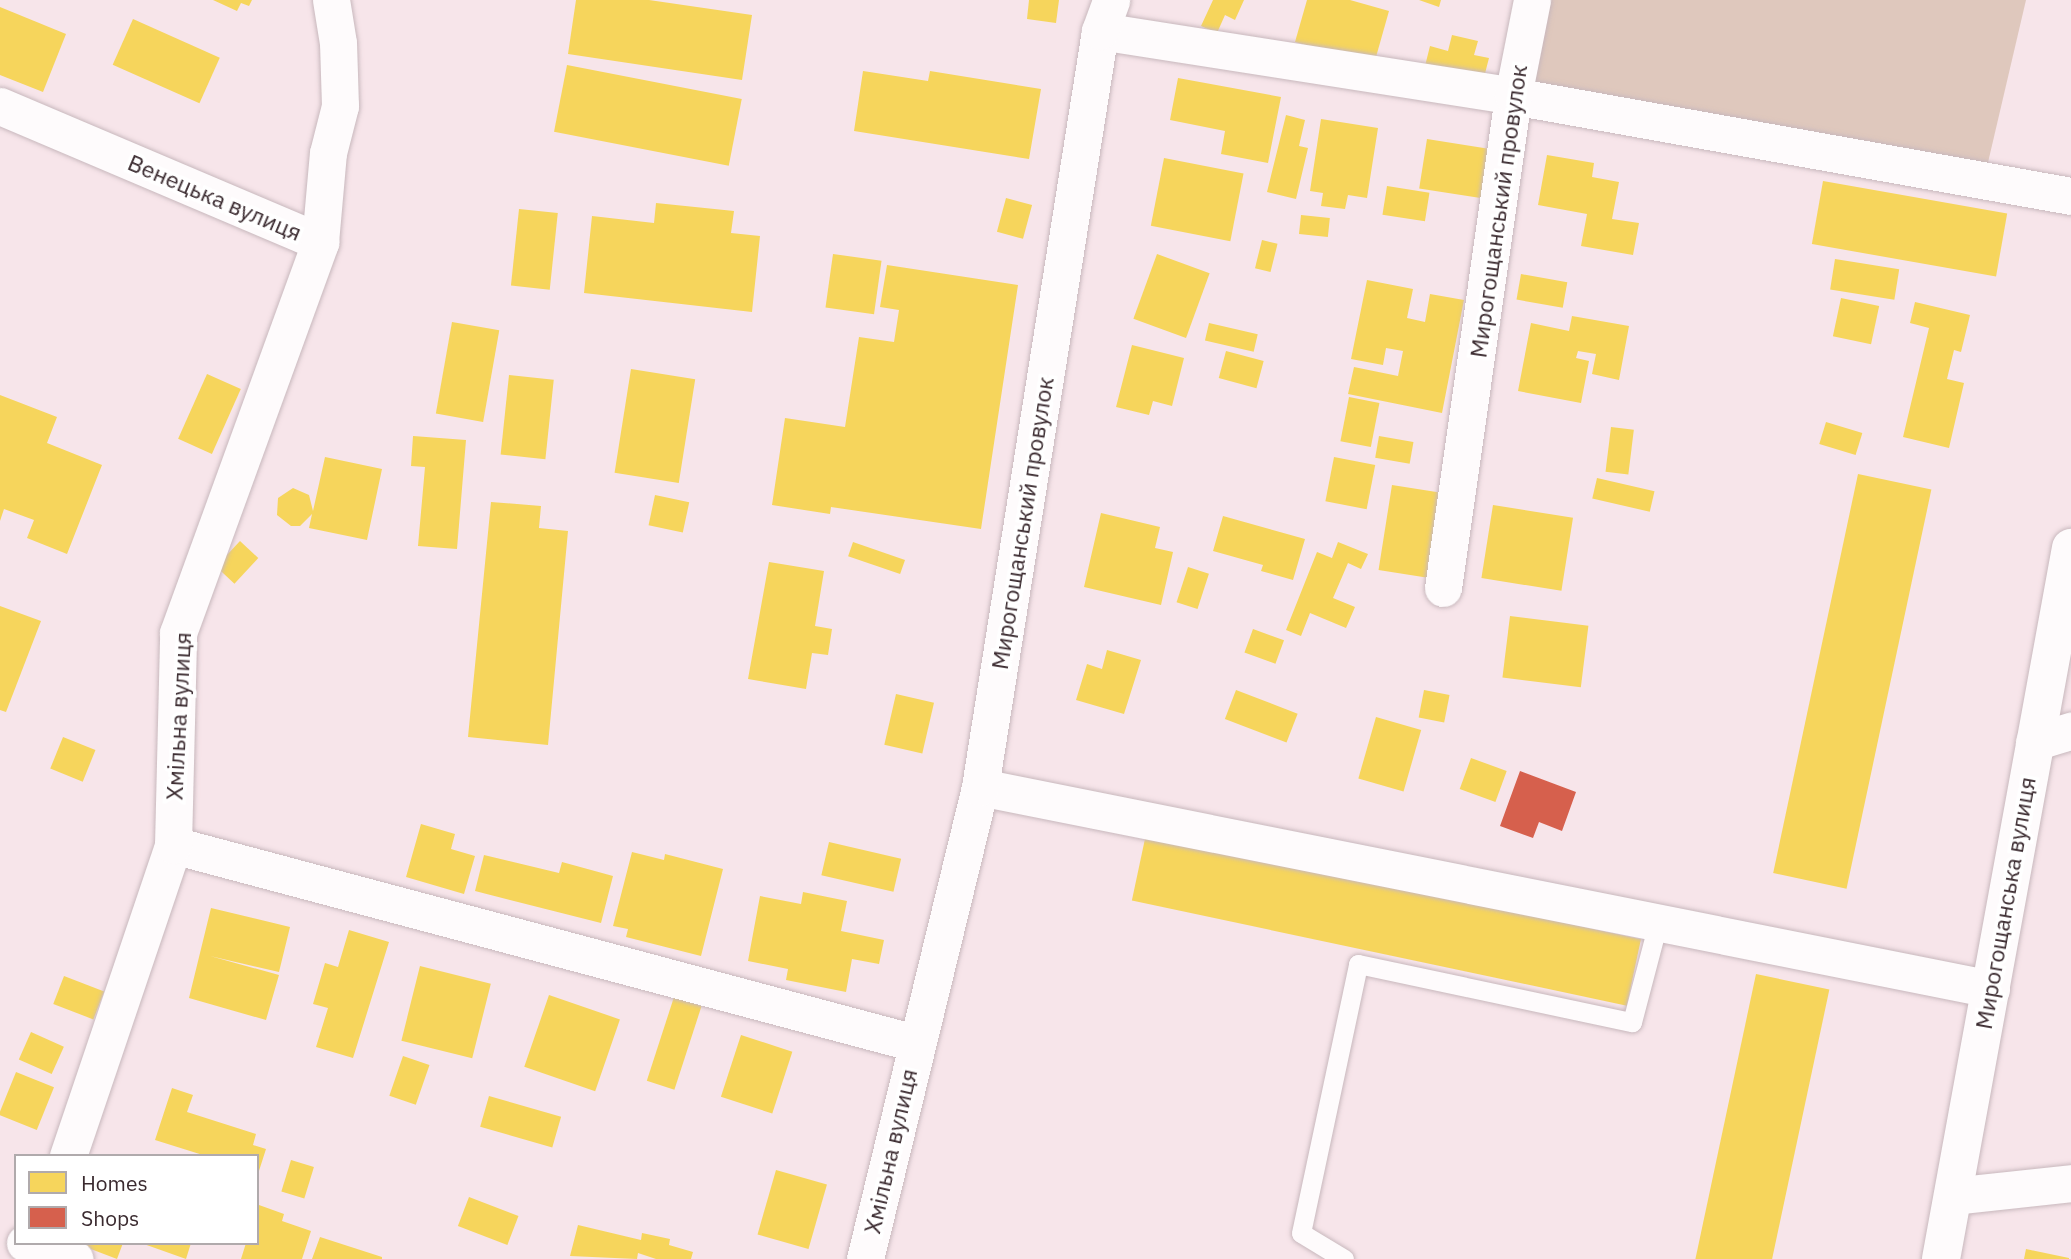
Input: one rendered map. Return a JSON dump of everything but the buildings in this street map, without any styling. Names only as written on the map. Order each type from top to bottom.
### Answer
[{"type":"main road","name":"Мирогощанська вулиця","points":[[1941,1259],[2071,548]]},
{"type":"street","name":"Венецька вулиця","points":[[0,106],[320,242],[328,153],[340,106],[338,43],[331,0]]},
{"type":"street","name":"Мирогощанський провулок","points":[[1443,588],[1513,96],[1532,0]]},
{"type":"street","name":"Мирогощанський провулок","points":[[915,1043],[980,787],[1106,16]]},
{"type":"street","points":[[1106,16],[1513,96],[2071,195]]},
{"type":"street","name":"Хмільна вулиця","points":[[69,1154],[173,845],[178,633],[320,242]]},
{"type":"street","points":[[2034,742],[2071,731]]},
{"type":"street","points":[[980,787],[1991,989]]},
{"type":"street","points":[[173,845],[915,1043]]},
{"type":"street","name":"Хмільна вулиця","points":[[865,1259],[915,1043]]},
{"type":"street","points":[[1952,1196],[2071,1183]]},
{"type":"street","points":[[30,1247],[75,1259]]},
{"type":"lane","points":[[1344,1259],[1301,1233],[1358,964],[1632,1022],[1658,923]]},
{"type":"shaded area","points":[[1551,0],[2026,0],[1986,171],[1533,86]]}]
